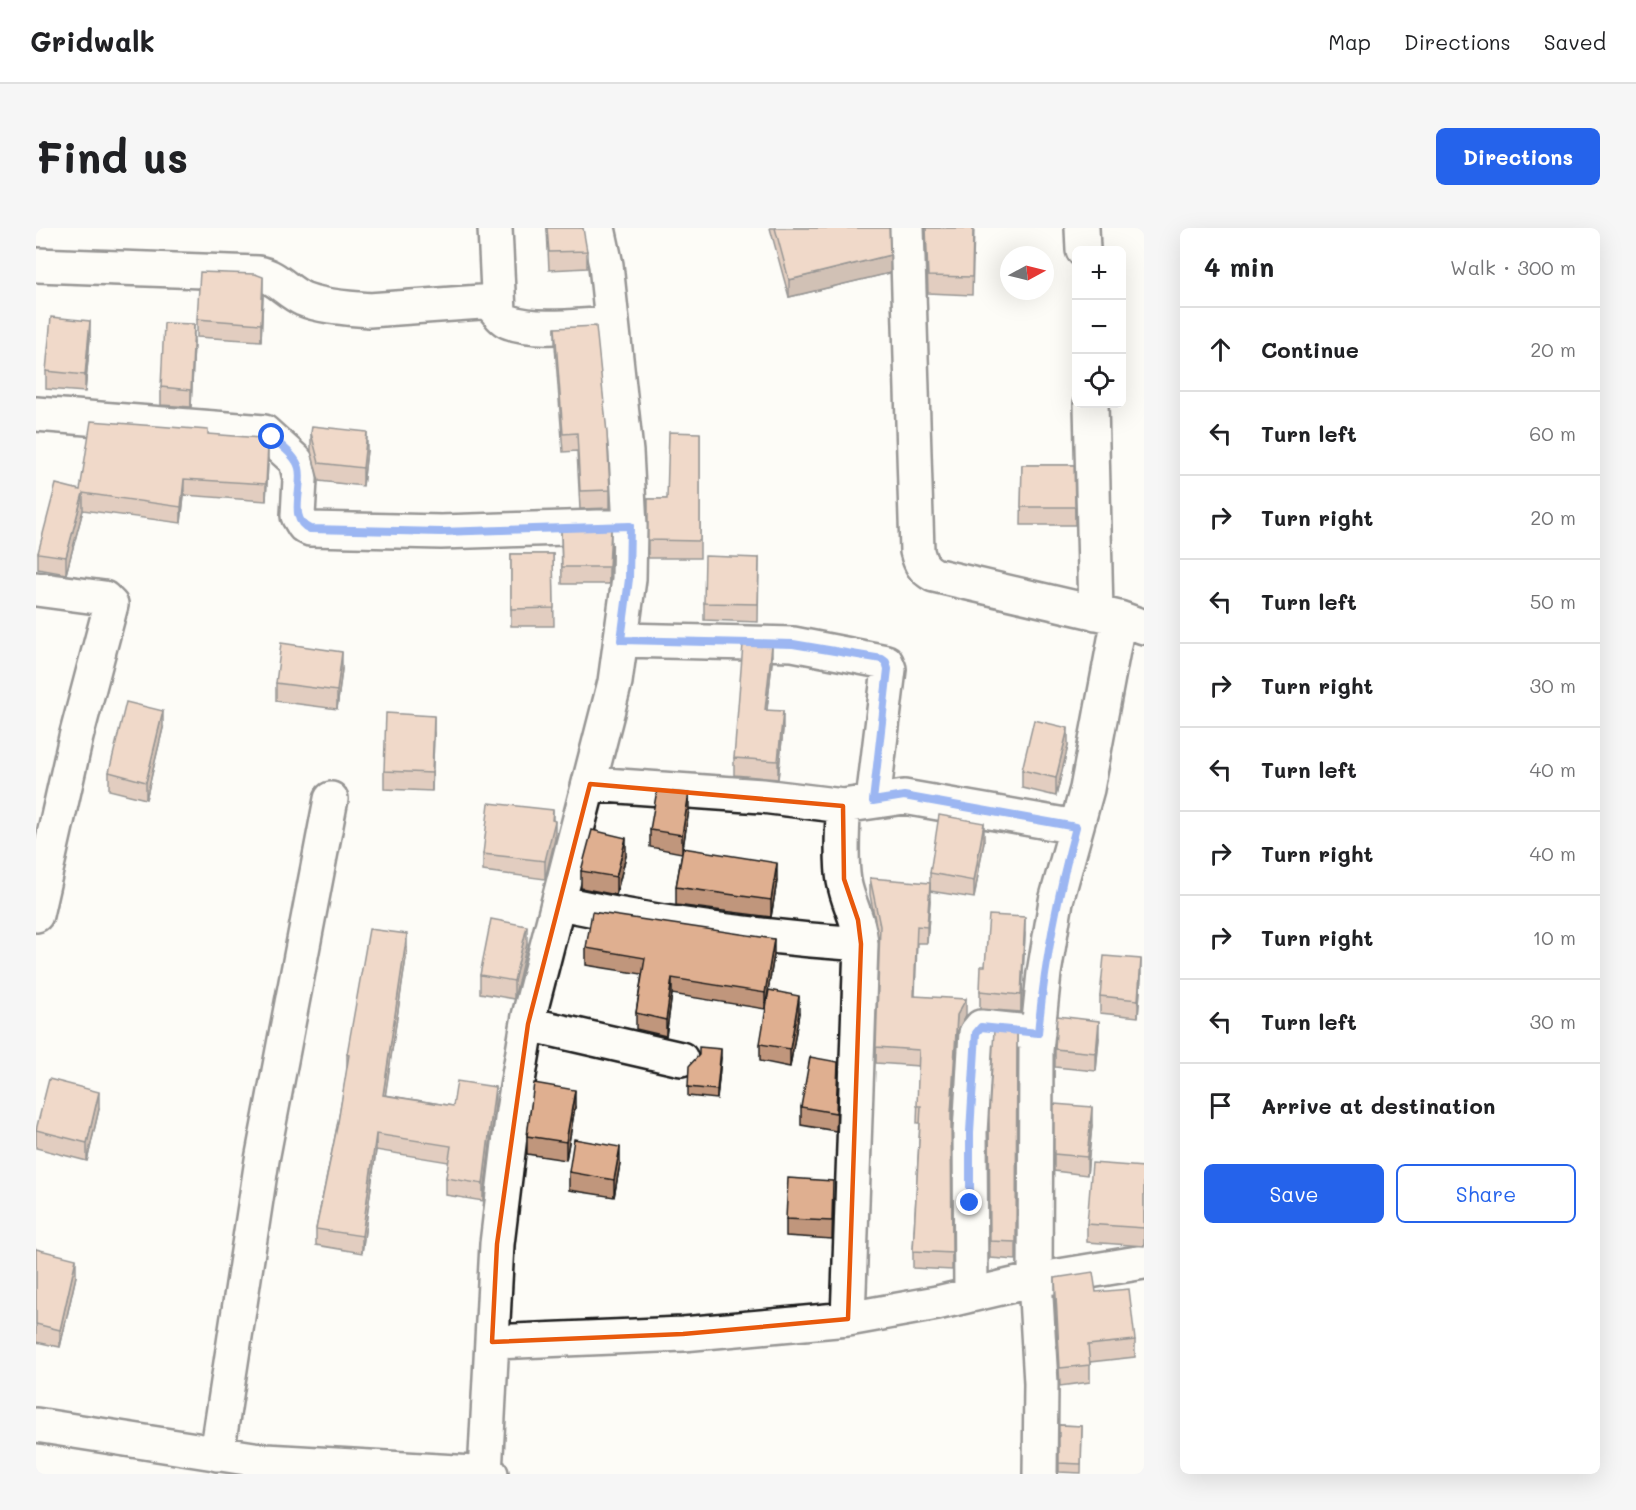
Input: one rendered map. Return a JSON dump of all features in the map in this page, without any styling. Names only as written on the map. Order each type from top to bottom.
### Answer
[{"type":"street","points":[[495,228],[499,314]]},
{"type":"street","points":[[485,1474],[498,1233],[513,1111],[528,1024],[615,682],[629,579],[630,526],[612,324],[598,228]]},
{"type":"street","points":[[907,228],[917,551],[921,564],[926,571],[934,575],[1120,619]]},
{"type":"street","points":[[1082,228],[1083,246]]},
{"type":"street","points":[[36,265],[258,273],[271,276],[305,300],[356,308],[386,309],[481,302],[492,304],[499,314],[512,323],[542,326],[612,324]]},
{"type":"street","points":[[1040,1474],[1041,1383],[1035,1280],[1035,1074],[1038,1033],[1044,973],[1056,902],[1087,789],[1120,619],[1092,408]]},
{"type":"street","points":[[36,414],[264,432],[296,460],[300,478],[298,516],[304,526],[310,529],[441,532],[630,526]]},
{"type":"street","points":[[36,589],[104,598],[111,605],[76,737],[36,915]]},
{"type":"street","points":[[621,640],[793,644],[882,659],[886,662],[888,669],[844,879],[847,894],[858,920],[861,944],[848,1319]]},
{"type":"street","points":[[590,784],[858,804],[904,796],[1076,827]]},
{"type":"street","points":[[217,1454],[262,1160],[331,799]]},
{"type":"street","points":[[560,903],[669,923],[784,939],[861,944]]},
{"type":"street","points":[[528,1024],[681,1059]]},
{"type":"street","points":[[970,1295],[970,1132],[976,1033],[981,1027],[1038,1033]]},
{"type":"street","points":[[492,1342],[683,1334],[848,1319],[1035,1280],[1144,1262]]},
{"type":"street","points":[[36,1425],[266,1461],[491,1474]]},
{"type":"highlighted area","points":[[590,784],[843,806],[844,879],[858,920],[861,944],[848,1319],[683,1334],[492,1342],[497,1244],[528,1024]]},
{"type":"building","points":[[547,228],[583,228],[587,251],[549,252]]},
{"type":"building","points":[[775,228],[889,228],[890,255],[789,280]]},
{"type":"building","points":[[926,228],[973,228],[972,277],[928,276]]},
{"type":"building","points":[[200,272],[255,274],[263,277],[261,324],[197,319]]},
{"type":"building","points":[[51,317],[90,321],[85,375],[46,371]]},
{"type":"building","points":[[164,323],[194,324],[191,390],[161,387]]},
{"type":"building","points":[[596,326],[607,433],[610,490],[580,491],[577,433],[563,434],[555,328]]},
{"type":"building","points":[[91,421],[208,430],[208,434],[261,438],[268,445],[266,484],[184,479],[181,507],[83,493],[66,557],[38,553],[56,484],[80,490]]},
{"type":"building","points":[[312,426],[367,432],[363,468],[319,463],[311,433]]},
{"type":"building","points":[[669,432],[700,433],[700,541],[648,540],[648,499],[667,499]]},
{"type":"building","points":[[1022,465],[1074,465],[1075,507],[1021,507]]},
{"type":"building","points":[[611,528],[609,567],[562,567],[561,529]]},
{"type":"building","points":[[511,554],[553,554],[554,608],[511,609]]},
{"type":"building","points":[[705,556],[759,558],[758,604],[704,603]]},
{"type":"building","points":[[281,643],[342,652],[337,691],[276,683]]},
{"type":"building","points":[[743,644],[772,645],[765,710],[783,711],[778,761],[734,758]]},
{"type":"building","points":[[126,702],[163,711],[146,782],[109,772]]},
{"type":"building","points":[[386,713],[434,716],[432,773],[384,771]]},
{"type":"building","points":[[1034,720],[1068,728],[1056,778],[1022,770]]},
{"type":"building","points":[[657,790],[689,793],[682,835],[650,830]]},
{"type":"building","points":[[489,803],[553,810],[552,820],[555,821],[545,861],[483,854]]},
{"type":"building","points":[[939,815],[984,823],[974,881],[930,873]]},
{"type":"building","points":[[592,830],[626,838],[616,877],[581,871]]},
{"type":"building","points":[[683,848],[777,863],[771,900],[676,887]]},
{"type":"building","points":[[870,878],[930,883],[927,927],[917,926],[914,996],[966,999],[957,1015],[951,1114],[952,1253],[913,1251],[921,1106],[917,1106],[919,1050],[876,1047],[880,926]]},
{"type":"building","points":[[592,912],[774,939],[765,993],[672,978],[666,1020],[636,1013],[645,958],[586,948]]},
{"type":"building","points":[[989,915],[1025,917],[1021,995],[980,991],[981,966],[985,966]]},
{"type":"building","points":[[491,919],[527,926],[514,981],[480,975]]},
{"type":"building","points":[[369,929],[407,934],[383,1095],[453,1106],[457,1081],[495,1087],[483,1184],[446,1178],[451,1146],[376,1134],[362,1236],[316,1229],[338,1122],[349,1055],[347,1054]]},
{"type":"building","points":[[1104,956],[1141,959],[1138,1000],[1100,996]]},
{"type":"building","points":[[769,990],[799,996],[790,1049],[760,1044]]},
{"type":"building","points":[[1057,1016],[1099,1021],[1096,1053],[1055,1049]]},
{"type":"building","points":[[994,1030],[1017,1032],[1016,1242],[990,1241],[989,1115]]},
{"type":"building","points":[[699,1047],[721,1049],[717,1090],[688,1087],[689,1066],[699,1055]]},
{"type":"building","points":[[810,1057],[838,1062],[836,1113],[801,1107]]},
{"type":"building","points":[[49,1079],[99,1092],[87,1143],[36,1130]]},
{"type":"building","points":[[534,1083],[575,1090],[566,1142],[527,1136]]},
{"type":"building","points":[[1054,1104],[1092,1107],[1087,1157],[1054,1154]]},
{"type":"building","points":[[574,1139],[620,1147],[614,1180],[569,1172]]},
{"type":"building","points":[[1092,1163],[1144,1167],[1144,1228],[1087,1224]]},
{"type":"building","points":[[788,1178],[833,1181],[832,1221],[786,1219]]},
{"type":"building","points":[[36,1249],[76,1259],[60,1330],[36,1324]]},
{"type":"building","points":[[1093,1272],[1096,1292],[1129,1289],[1135,1340],[1088,1345],[1090,1365],[1060,1368],[1055,1278]]},
{"type":"building","points":[[1059,1425],[1082,1426],[1081,1464],[1059,1463]]},
{"type":"route","points":[[272,437],[296,460],[300,470],[298,516],[304,526],[310,529],[441,532],[630,526],[629,579],[621,640],[793,644],[882,659],[886,662],[888,669],[873,801],[904,796],[1076,827],[1056,902],[1044,973],[1038,1033],[981,1027],[976,1033],[970,1132],[970,1203]]}]
